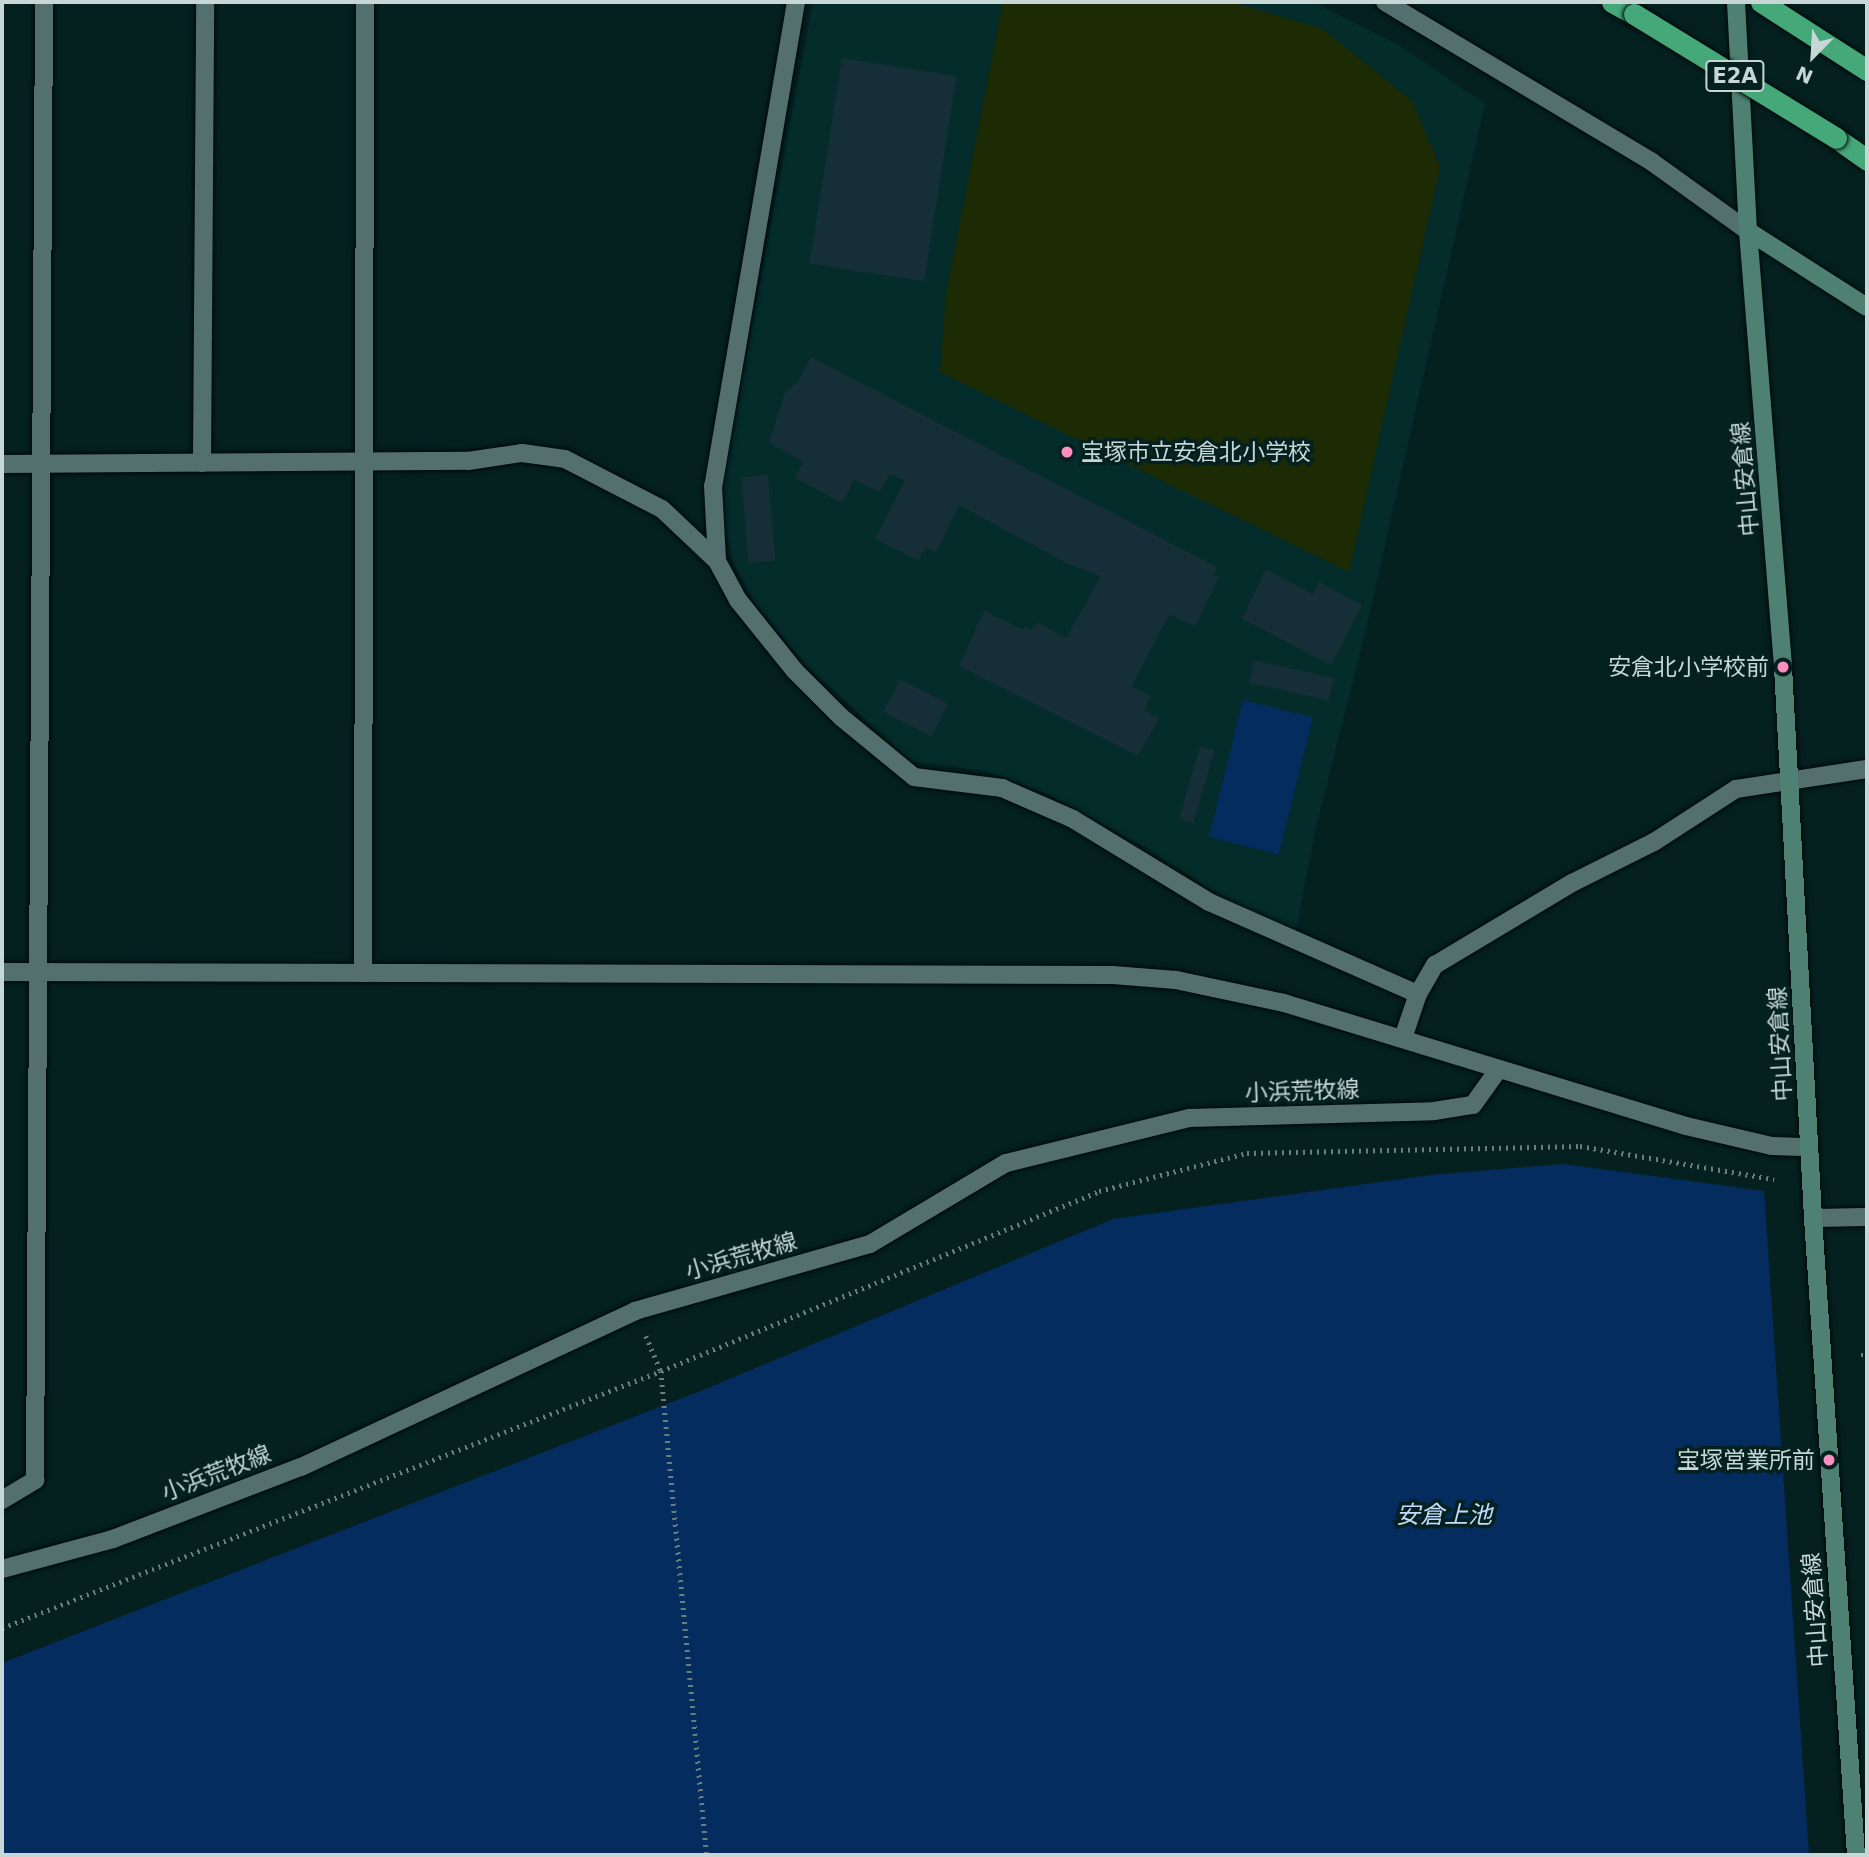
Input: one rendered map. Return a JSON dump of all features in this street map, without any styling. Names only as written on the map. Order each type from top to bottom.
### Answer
[{"type":"highway","name":"E2A","points":[[1612,2],[1836,138],[1867,160]]},
{"type":"highway","points":[[1761,2],[1867,68]]},
{"type":"street","points":[[2,1500],[35,1480],[44,2]]},
{"type":"street","points":[[202,463],[205,2]]},
{"type":"street","points":[[363,973],[365,2]]},
{"type":"street","points":[[717,561],[713,486],[796,2]]},
{"type":"street","points":[[1385,2],[1651,162],[1748,231],[1867,307]]},
{"type":"street","name":"中山安倉線","points":[[1735,2],[1748,231],[1789,780],[1812,1218],[1856,1855]]},
{"type":"street","points":[[2,464],[468,461],[522,453],[565,459],[662,509],[717,561],[738,600],[794,670],[914,777],[1014,793],[1073,819],[1209,902],[1418,994]]},
{"type":"street","points":[[1403,1038],[1418,994],[1436,965],[1572,883],[1654,842],[1736,789],[1867,768]]},
{"type":"street","points":[[2,972],[1113,975],[1176,980],[1284,1003],[1685,1126],[1772,1146],[1809,1147]]},
{"type":"street","name":"小浜荒牧線","points":[[2,1569],[113,1539],[301,1467],[635,1311],[870,1244],[1006,1163],[1189,1118],[1434,1111],[1474,1105],[1498,1070]]},
{"type":"street","points":[[1812,1218],[1867,1217]]},
{"type":"path","points":[[2,1628],[661,1371],[1099,1191],[1247,1153],[1580,1146],[1774,1179]]},
{"type":"path","points":[[635,1311],[661,1371],[708,1855]]},
{"type":"path","points":[[1861,1355],[1867,1355]]},
{"type":"shaded area","name":"宝塚市立安倉北小学校","points":[[813,2],[1313,2],[1399,45],[1485,104],[1366,629],[1316,827],[1296,930],[1235,905],[1145,847],[1045,793],[985,771],[911,761],[806,665],[756,605],[733,562],[719,500]]},
{"type":"green space","points":[[1003,2],[1231,2],[1323,29],[1412,101],[1440,167],[1349,572],[940,372],[946,293]]},
{"type":"water","points":[[1243,700],[1313,717],[1279,854],[1209,837]]},
{"type":"water","name":"安倉上池","points":[[1563,1164],[1764,1191],[1809,1855],[2,1855],[2,1663],[703,1390],[1113,1219],[1431,1175]]},
{"type":"building","points":[[842,58],[957,76],[924,282],[809,263]]},
{"type":"building","points":[[811,357],[1217,567],[1213,574],[1219,577],[1195,626],[1169,614],[1132,686],[1151,696],[1144,710],[1159,718],[1138,756],[959,666],[984,611],[1023,630],[1025,626],[1031,630],[1037,622],[1066,638],[1101,576],[1066,563],[959,505],[936,552],[926,547],[918,560],[875,539],[905,480],[890,474],[879,492],[854,480],[842,503],[795,478],[803,462],[769,443],[785,392],[798,382]]},
{"type":"building","points":[[768,475],[775,561],[749,563],[741,477]]},
{"type":"building","points":[[1266,569],[1313,594],[1319,582],[1362,605],[1331,665],[1242,619]]},
{"type":"building","points":[[1254,660],[1334,678],[1329,701],[1249,682]]},
{"type":"building","points":[[900,679],[948,704],[931,736],[883,712]]},
{"type":"building","points":[[1200,746],[1214,750],[1193,823],[1179,819]]},
{"type":"place","name":"宝塚市立安倉北小学校","points":[[1067,452]]},
{"type":"place","name":"安倉北小学校前","points":[[1783,667]]},
{"type":"place","name":"宝塚営業所前","points":[[1829,1460]]}]
